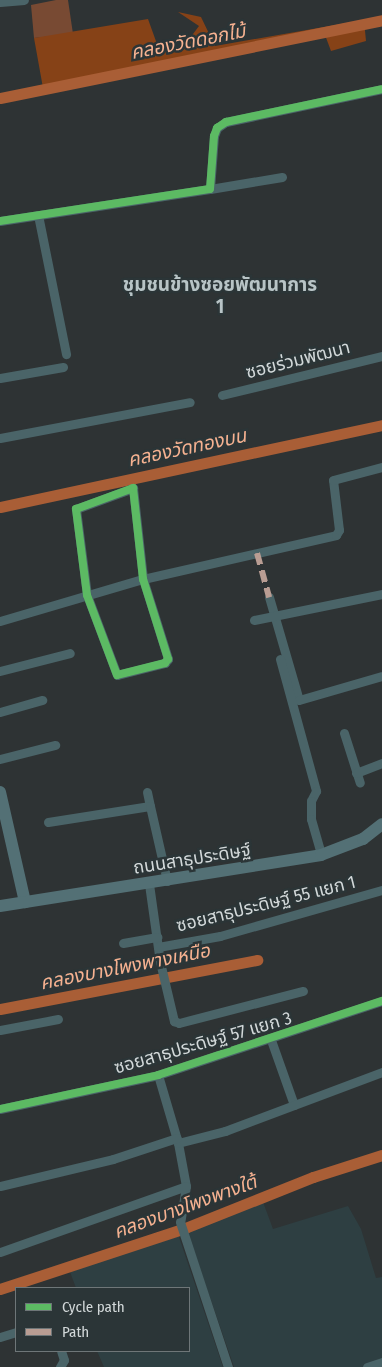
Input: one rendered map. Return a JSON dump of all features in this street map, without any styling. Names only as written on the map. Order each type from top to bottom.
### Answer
[{"type":"main road","points":[[0,792],[5,835],[25,902]]},
{"type":"main road","name":"ถนนสาธุประดิษฐ์","points":[[0,906],[149,884],[321,855],[363,839],[382,824]]},
{"type":"street","points":[[0,2],[24,0]]},
{"type":"street","points":[[210,189],[214,136],[216,128],[226,122],[382,89]]},
{"type":"street","points":[[0,221],[282,178]]},
{"type":"street","points":[[38,215],[66,354]]},
{"type":"street","name":"ซอยร่วมพัฒนา","points":[[222,395],[382,356]]},
{"type":"street","points":[[0,378],[62,367]]},
{"type":"street","points":[[0,438],[190,402]]},
{"type":"street","points":[[0,622],[143,579],[336,535],[339,530],[333,480],[382,467]]},
{"type":"street","points":[[133,488],[143,579],[168,654],[165,662],[121,675],[114,672],[87,595],[76,509],[133,488]]},
{"type":"street","points":[[254,620],[382,594]]},
{"type":"street","points":[[269,596],[299,700],[382,676]]},
{"type":"street","points":[[0,671],[70,653]]},
{"type":"street","points":[[280,659],[316,791],[311,801],[311,819],[321,855]]},
{"type":"street","points":[[0,712],[42,700]]},
{"type":"street","points":[[344,733],[360,783]]},
{"type":"street","points":[[0,759],[55,745]]},
{"type":"street","points":[[356,773],[381,765]]},
{"type":"street","points":[[147,792],[167,881]]},
{"type":"street","points":[[48,822],[150,806]]},
{"type":"street","points":[[149,884],[160,962],[172,1017],[179,1023],[303,991]]},
{"type":"street","name":"ซอยสาธุประดิษฐ์ 55 แยก 1","points":[[123,943],[220,936],[382,890]]},
{"type":"street","name":"ซอยสาธุประดิษฐ์ 57 แยก 3","points":[[0,1109],[158,1075],[271,1040],[382,1001]]},
{"type":"street","points":[[0,1030],[58,1019]]},
{"type":"street","points":[[271,1040],[294,1105]]},
{"type":"street","points":[[0,1186],[113,1159],[177,1140],[225,1130],[382,1072]]},
{"type":"street","points":[[158,1075],[177,1140],[186,1186],[180,1222],[228,1367]]},
{"type":"street","points":[[0,1252],[186,1186]]},
{"type":"street","points":[[0,1337],[15,1332]]},
{"type":"street","points":[[60,1367],[64,1360],[61,1352]]},
{"type":"street","points":[[367,1367],[382,1362]]},
{"type":"shaded area","points":[[56,0],[68,0],[73,34],[34,38],[31,5]]},
{"type":"shaded area","points":[[178,12],[201,17],[215,46],[364,20],[366,41],[331,51],[325,35],[43,88],[34,38],[148,19],[157,44],[168,51],[184,46],[199,26]]},
{"type":"shaded area","points":[[263,1202],[273,1229],[348,1206],[361,1229],[376,1278],[382,1277],[382,1361],[363,1367],[234,1367],[187,1231]]},
{"type":"shaded area","points":[[178,1234],[223,1367],[104,1367],[97,1352],[190,1352],[190,1287],[76,1287],[69,1269]]},
{"type":"waterway","name":"คลองวัดดอกไม้","points":[[0,98],[382,20]]},
{"type":"waterway","name":"คลองวัดทองบน","points":[[0,507],[382,425]]},
{"type":"waterway","name":"คลองบางโพงพางเหนือ","points":[[0,1009],[257,960]]},
{"type":"waterway","name":"คลองบางโพงพางใต้","points":[[0,1289],[185,1228],[313,1177],[382,1155]]},
{"type":"marked path","points":[[257,553],[269,597]]},
{"type":"cycle path","points":[[0,221],[210,189],[214,136],[217,128],[226,122],[382,89]]},
{"type":"cycle path","points":[[133,488],[143,579],[168,659],[165,663],[117,675],[87,595],[76,509],[133,488]]},
{"type":"cycle path","points":[[0,1109],[158,1075],[382,1001]]},
{"type":"district","name":"ชุมชนข้างซอยพัฒนาการ 1","points":[[220,296]]}]
